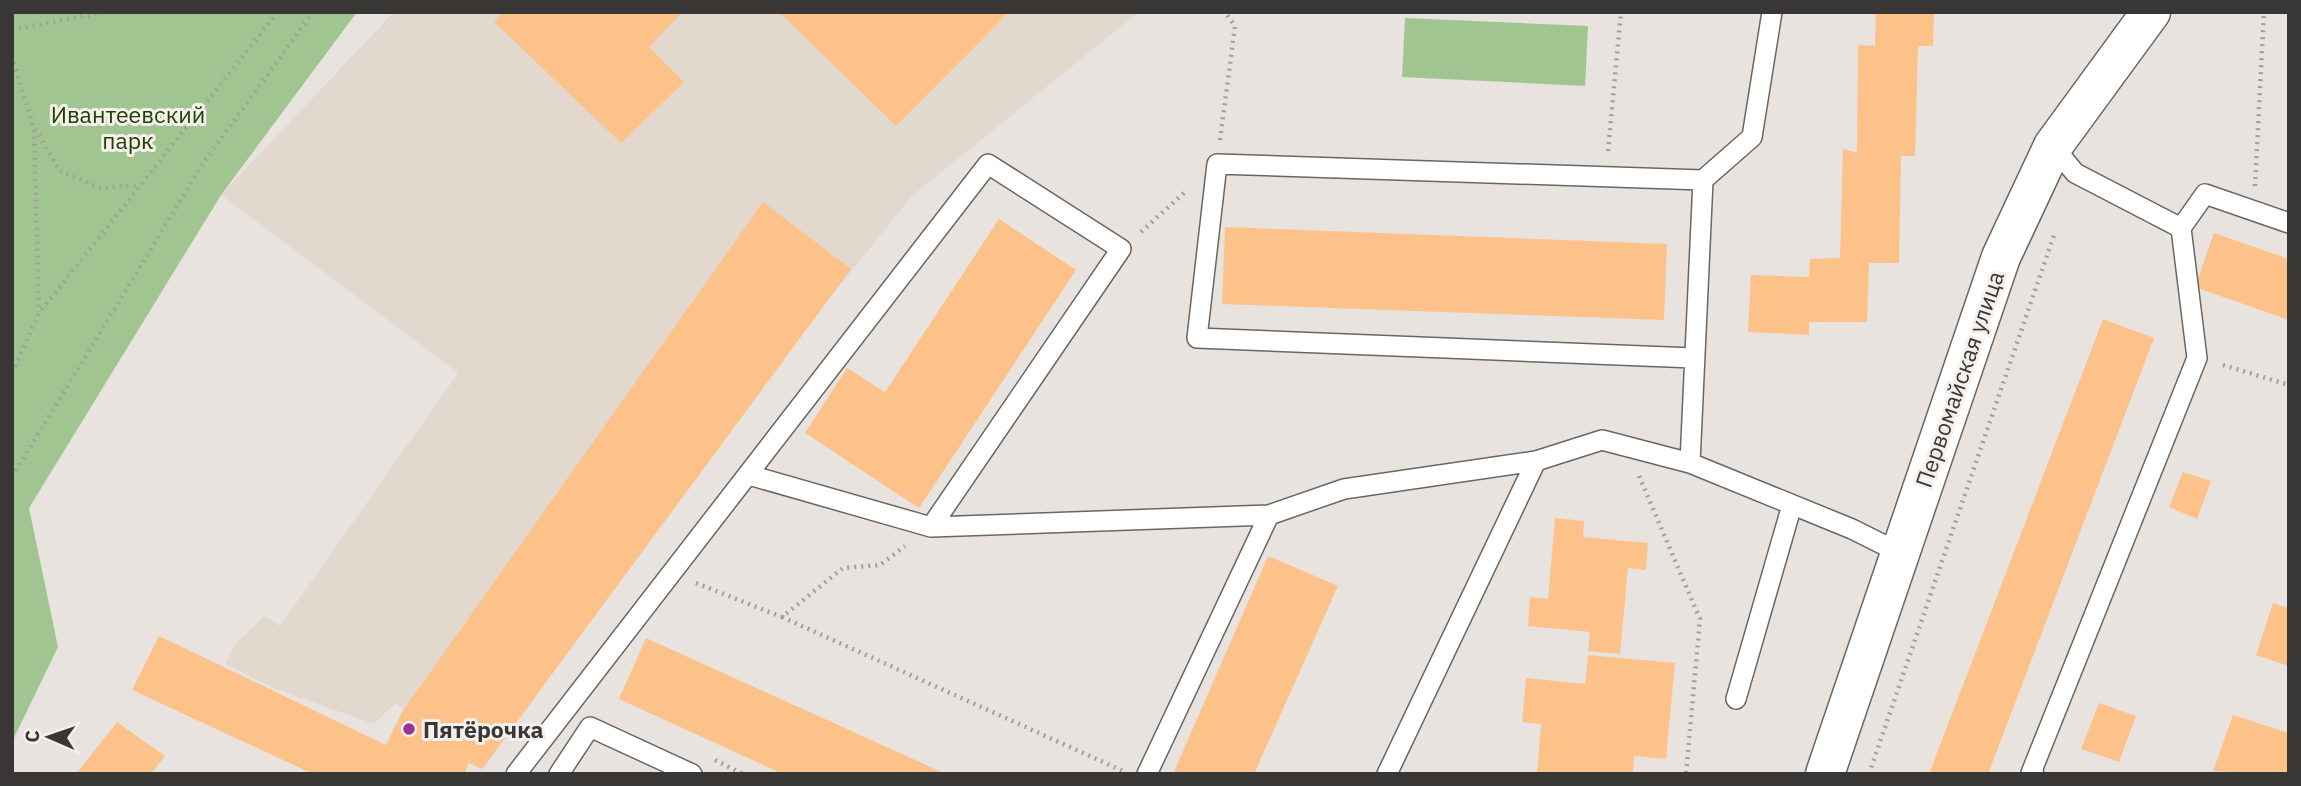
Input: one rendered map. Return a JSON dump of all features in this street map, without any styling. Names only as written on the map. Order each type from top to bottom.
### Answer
[{"type":"main road","name":"Первомайская улица","points":[[1825,774],[2001,257],[2053,146],[2151,12]]},
{"type":"lane","points":[[1694,358],[1197,338],[1217,164],[1703,180],[1752,137],[1772,12]]},
{"type":"lane","points":[[2053,146],[2075,173],[2181,228]]},
{"type":"lane","points":[[516,774],[620,636],[988,164],[1121,250],[931,527]]},
{"type":"lane","points":[[1690,463],[1703,180]]},
{"type":"lane","points":[[2034,774],[2031,773],[2197,358],[2181,228],[2205,194],[2289,223]]},
{"type":"lane","points":[[748,475],[931,527],[1269,515],[1344,489],[1536,461],[1602,440],[1690,463],[1900,553]]},
{"type":"lane","points":[[1387,774],[1536,461]]},
{"type":"lane","points":[[1736,699],[1792,505]]},
{"type":"lane","points":[[1147,774],[1269,515]]},
{"type":"lane","points":[[559,774],[590,727],[692,774]]},
{"type":"path","points":[[12,30],[105,12]]},
{"type":"path","points":[[12,373],[39,313],[278,12]]},
{"type":"path","points":[[12,477],[204,162],[313,12]]},
{"type":"path","points":[[1121,250],[1217,164],[1235,26],[1225,12]]},
{"type":"path","points":[[1610,178],[1607,136],[1621,12]]},
{"type":"path","points":[[2253,212],[2264,12]]},
{"type":"path","points":[[12,56],[34,128],[60,172],[100,188],[141,185]]},
{"type":"path","points":[[34,128],[39,313]]},
{"type":"path","points":[[1869,774],[2057,226]]},
{"type":"path","points":[[2197,358],[2289,385]]},
{"type":"path","points":[[1627,447],[1700,619],[1686,774]]},
{"type":"path","points":[[782,617],[843,568],[880,565],[931,527]]},
{"type":"path","points":[[694,583],[782,617],[1130,774]]},
{"type":"shaded area","points":[[394,12],[1139,12],[912,196],[778,362],[483,769],[470,763],[395,703],[374,724],[276,689],[225,664],[235,644],[264,616],[280,626],[458,373],[221,195]]},
{"type":"green space","name":"Ивантеевский парк","points":[[12,12],[357,12],[221,195],[29,508],[58,647],[12,742]]},
{"type":"green space","points":[[1405,18],[1588,26],[1585,86],[1402,77]]},
{"type":"building","points":[[504,12],[683,12],[649,47],[684,82],[621,143],[494,22]]},
{"type":"building","points":[[779,12],[1009,12],[896,126]]},
{"type":"building","points":[[1876,12],[1934,12],[1933,46],[1918,46],[1915,156],[1901,156],[1899,263],[1869,263],[1867,322],[1809,322],[1809,335],[1748,332],[1751,275],[1809,277],[1810,259],[1840,258],[1843,149],[1857,153],[1858,45],[1875,46]]},
{"type":"building","points":[[763,202],[851,269],[482,769],[469,763],[464,774],[313,774],[132,690],[159,636],[386,745],[402,712]]},
{"type":"building","points":[[999,219],[1076,270],[919,508],[805,433],[847,368],[885,392]]},
{"type":"building","points":[[1225,227],[1667,244],[1664,320],[1222,304]]},
{"type":"building","points":[[2214,233],[2289,259],[2289,320],[2195,287]]},
{"type":"building","points":[[2103,319],[2154,338],[1988,774],[1929,774]]},
{"type":"building","points":[[2183,472],[2211,481],[2197,519],[2169,507]]},
{"type":"building","points":[[1555,518],[1584,521],[1583,537],[1648,543],[1646,570],[1628,568],[1620,654],[1588,651],[1590,632],[1528,626],[1530,597],[1548,599]]},
{"type":"building","points":[[1268,556],[1338,586],[1254,774],[1173,774]]},
{"type":"building","points":[[2273,603],[2289,608],[2289,666],[2256,655]]},
{"type":"building","points":[[646,638],[946,774],[783,774],[619,699]]},
{"type":"building","points":[[1588,655],[1675,663],[1666,759],[1634,756],[1633,774],[1537,774],[1541,724],[1522,722],[1526,678],[1585,684]]},
{"type":"building","points":[[2099,703],[2136,716],[2119,762],[2081,749]]},
{"type":"building","points":[[2233,715],[2289,733],[2289,774],[2213,771]]},
{"type":"building","points":[[117,722],[165,756],[151,774],[76,774]]},
{"type":"place","name":"Пятёрочка","points":[[409,729]]}]
